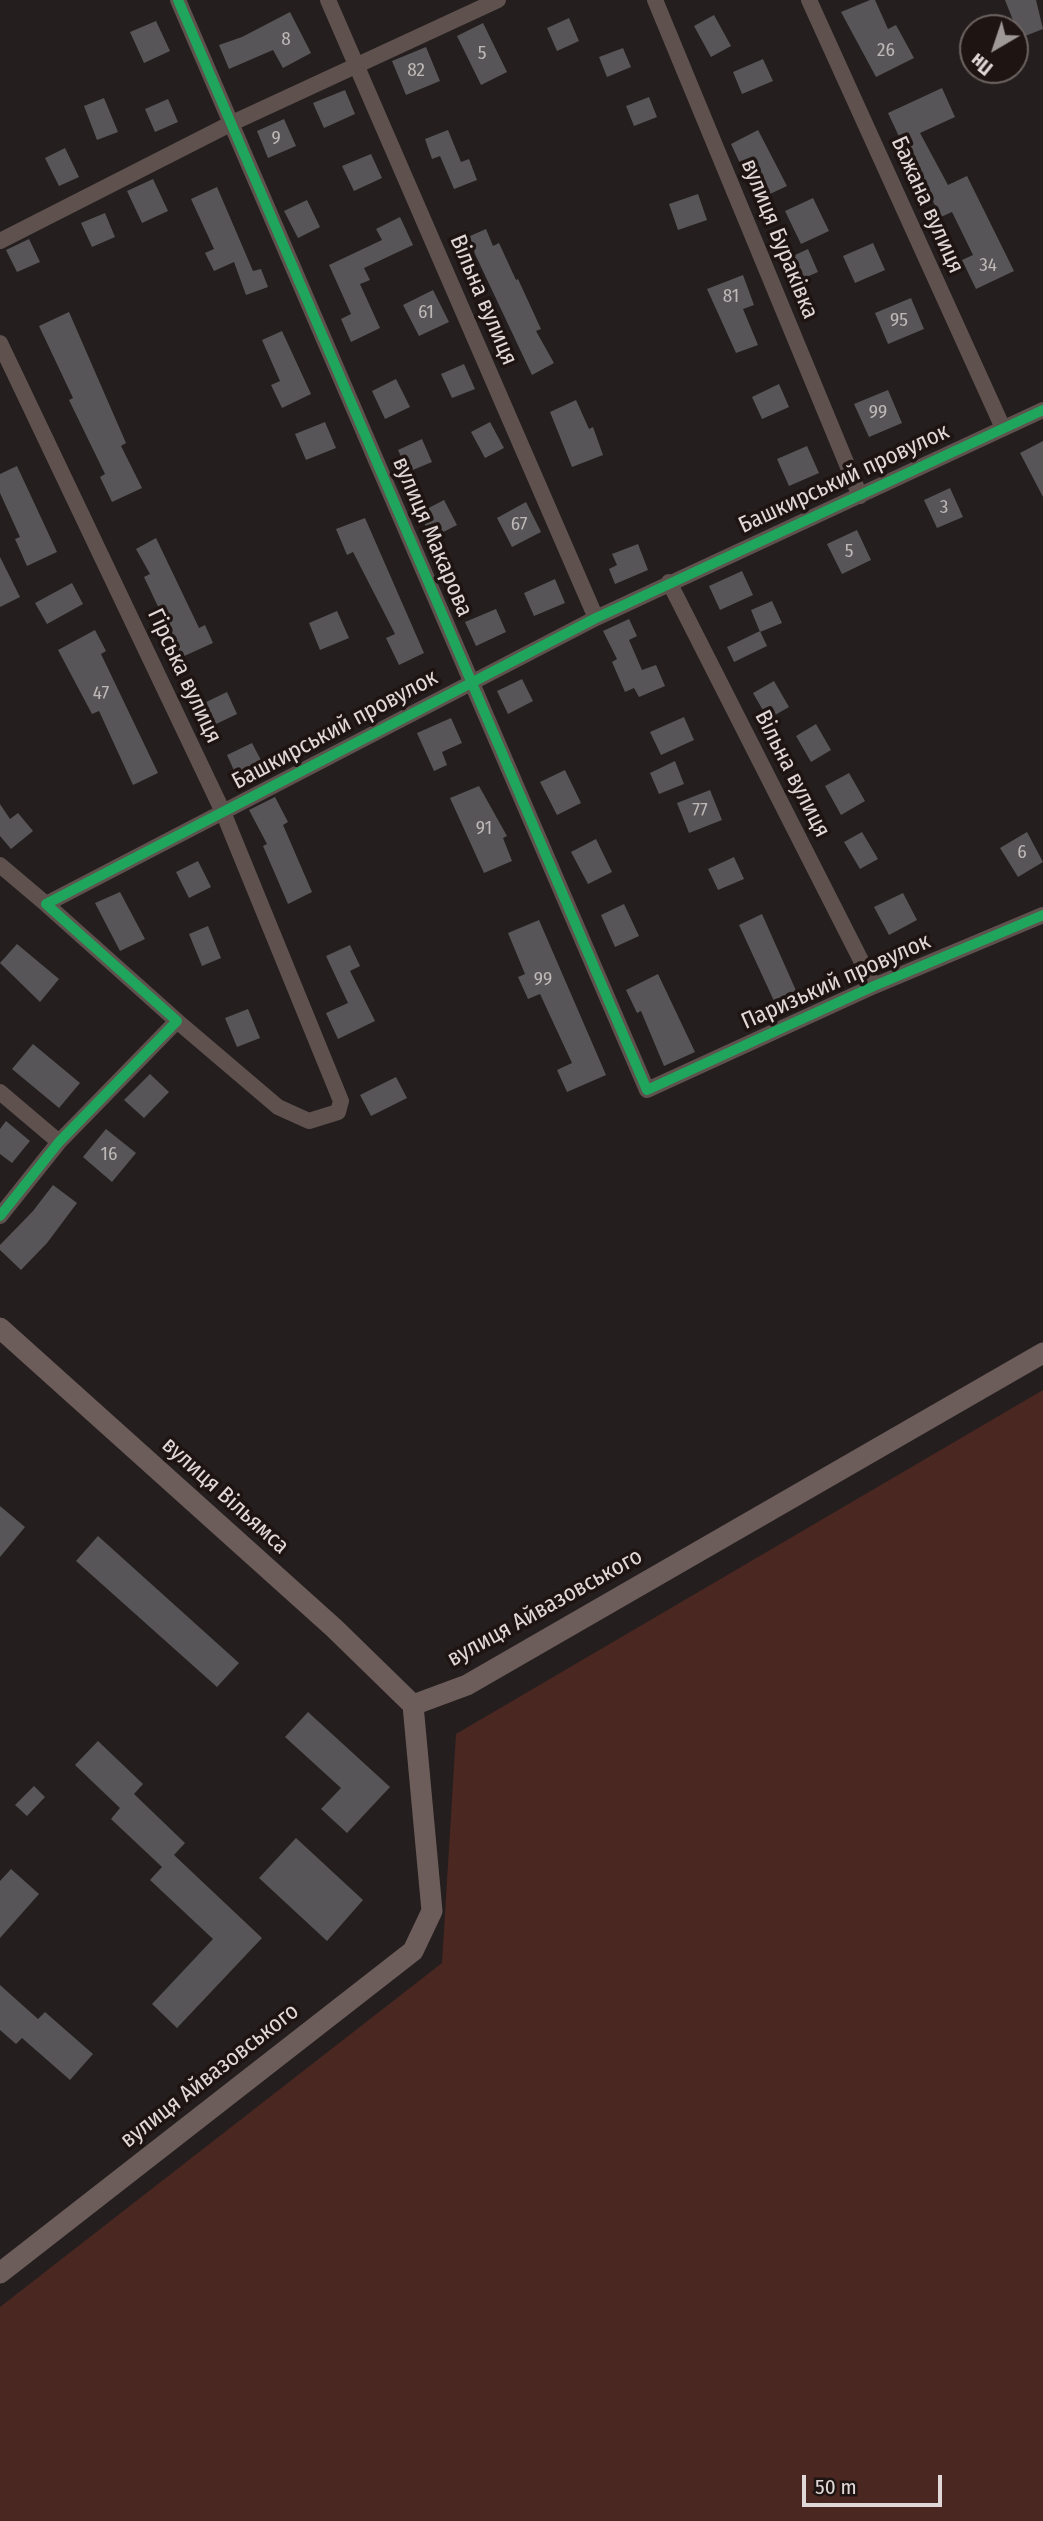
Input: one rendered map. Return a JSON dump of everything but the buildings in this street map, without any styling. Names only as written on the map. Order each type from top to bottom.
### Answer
[{"type":"street","name":"вулиця Макарова","points":[[178,0],[647,1090]]},
{"type":"street","name":"Вільна вулиця","points":[[328,0],[596,618]]},
{"type":"street","points":[[0,241],[230,124],[498,0]]},
{"type":"street","name":"вулиця Бураківка","points":[[655,0],[860,496]]},
{"type":"street","name":"Бажана вулиця","points":[[809,0],[1003,428]]},
{"type":"street","name":"Гірська вулиця","points":[[0,343],[223,812],[341,1101],[338,1112],[309,1121],[278,1107],[177,1021]]},
{"type":"street","name":"Башкирський провулок","points":[[46,904],[596,618],[1043,410]]},
{"type":"street","name":"Вільна вулиця","points":[[669,582],[874,986]]},
{"type":"street","points":[[0,864],[177,1021],[60,1142],[0,1216]]},
{"type":"street","name":"Паризький провулок","points":[[647,1090],[874,986],[1043,915]]},
{"type":"street","points":[[0,1092],[60,1142]]},
{"type":"street","name":"вулиця Вільямса","points":[[0,1328],[334,1628],[413,1705]]},
{"type":"street","name":"вулиця Айвазовського","points":[[0,2273],[413,1951],[432,1911],[413,1705],[467,1685],[1043,1353]]},
{"type":"shaded area","points":[[1043,1390],[1043,2521],[0,2521],[0,2307],[442,1963],[456,1734]]},
{"type":"cycle path","points":[[178,0],[647,1090],[874,986],[1043,915]]},
{"type":"cycle path","points":[[0,1216],[59,1142],[177,1021],[46,904],[596,618],[1043,410]]}]
